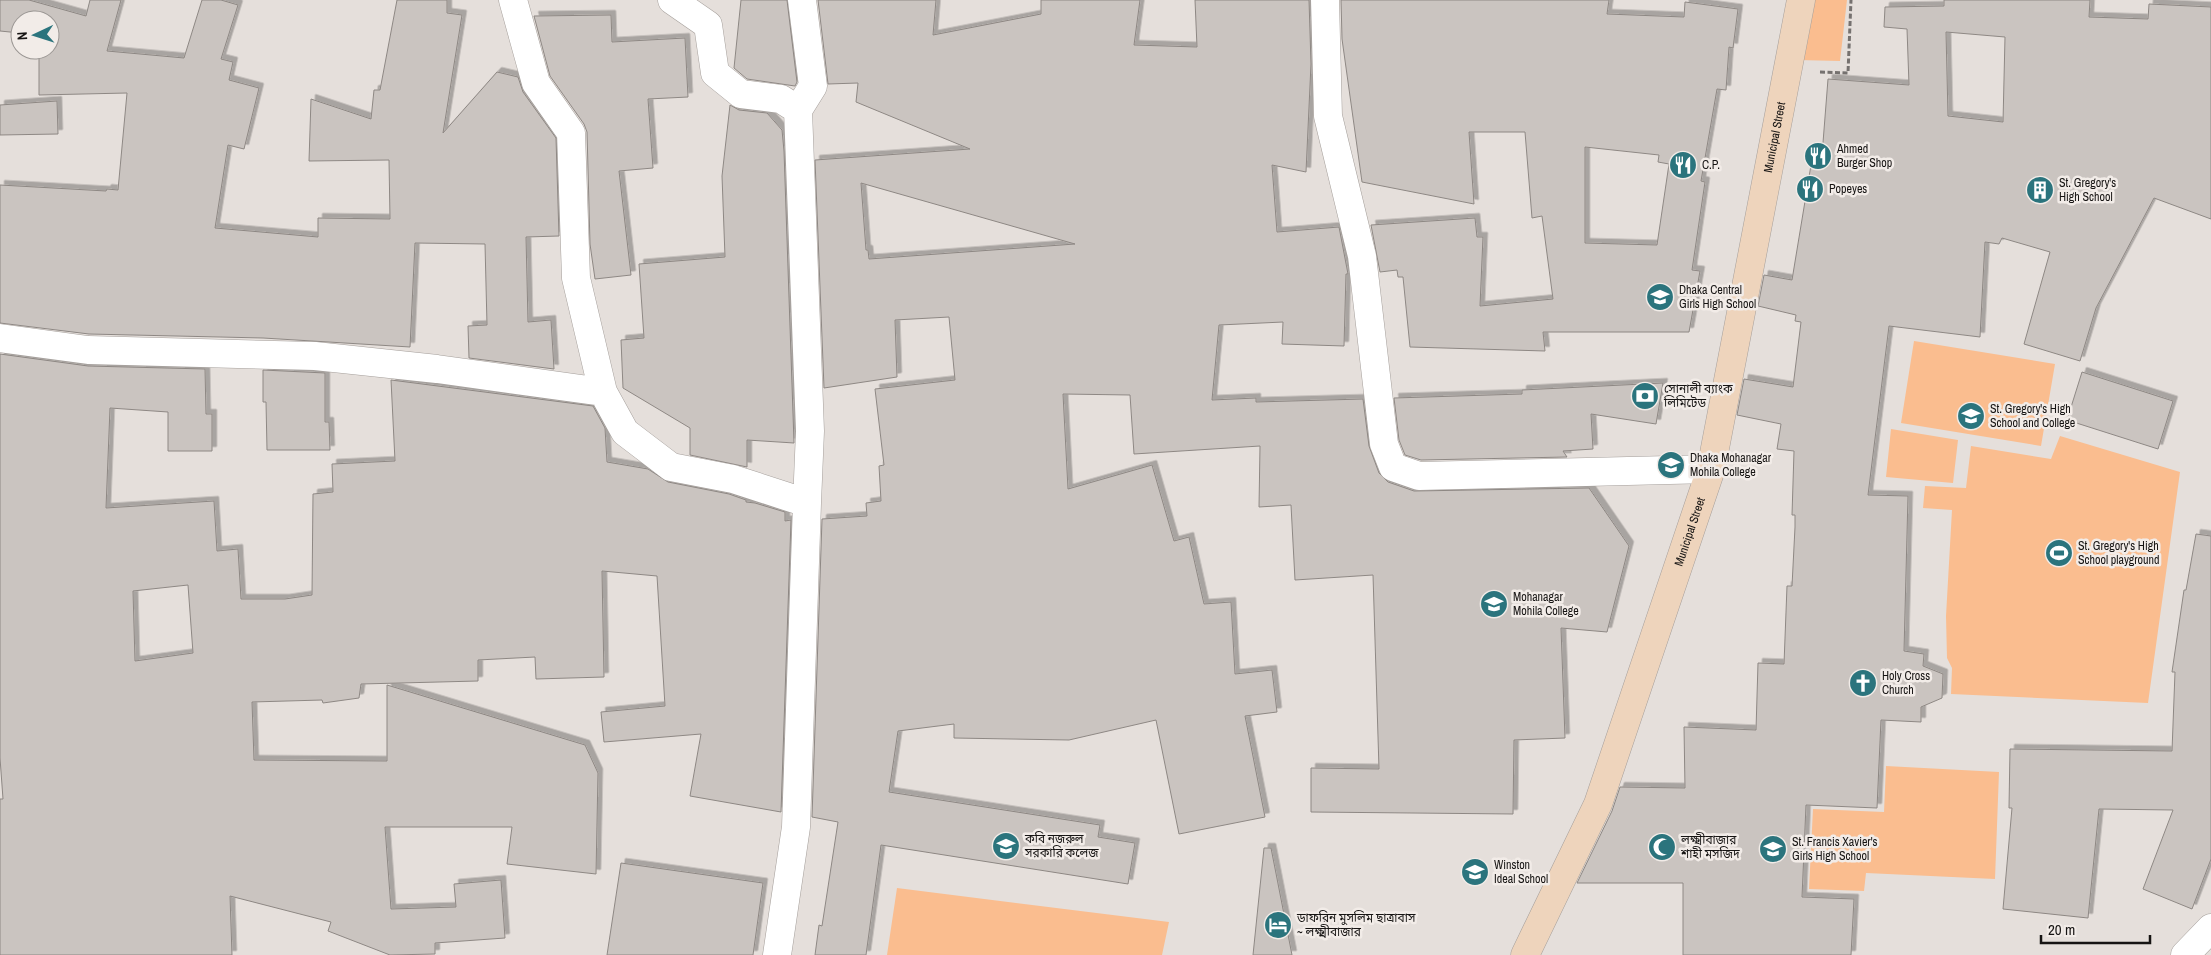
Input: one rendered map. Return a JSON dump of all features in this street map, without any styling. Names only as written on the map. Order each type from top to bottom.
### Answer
[{"type":"street","points":[[513,0],[536,83],[571,133],[576,278],[603,392],[625,432],[671,467],[733,479],[807,503]]},
{"type":"street","points":[[672,0],[708,25],[715,74],[741,94],[782,99],[798,110]]},
{"type":"street","points":[[777,955],[796,827],[810,402],[798,110],[813,86],[802,0]]},
{"type":"street","points":[[1325,0],[1328,116],[1362,256],[1384,444],[1393,467],[1419,476],[1711,469]]},
{"type":"street","name":"Municipal Street","points":[[1525,955],[1598,804],[1711,469],[1801,0]]},
{"type":"street","points":[[0,338],[88,350],[315,356],[437,369],[603,392]]},
{"type":"street","points":[[2186,955],[2211,928]]},
{"type":"path","points":[[1787,72],[1848,72],[1851,0]]},
{"type":"shaded area","points":[[1808,0],[1847,0],[1840,61],[1797,60]]},
{"type":"shaded area","points":[[1914,341],[2055,364],[2041,446],[1901,423]]},
{"type":"shaded area","points":[[1891,429],[1958,440],[1953,483],[1886,477]]},
{"type":"shaded area","name":"St. Gregory's High School playground","points":[[2060,436],[2180,472],[2148,703],[1951,694],[1952,668],[1947,658],[1946,616],[1952,510],[1923,508],[1925,486],[1966,488],[1971,446],[2051,459]]},
{"type":"shaded area","points":[[1886,766],[1999,772],[1995,879],[1866,873],[1864,891],[1809,889],[1813,809],[1884,812]]},
{"type":"shaded area","points":[[897,888],[1169,922],[1162,955],[887,955]]},
{"type":"building","points":[[0,0],[29,0],[86,16],[90,0],[121,0],[107,51],[184,58],[202,0],[221,0],[238,5],[221,59],[233,62],[229,80],[259,88],[244,149],[228,145],[215,228],[318,237],[318,218],[390,219],[389,160],[309,161],[311,99],[371,119],[374,90],[380,90],[397,0],[447,0],[447,13],[462,15],[443,133],[497,72],[518,77],[523,92],[556,138],[559,236],[526,237],[528,322],[551,320],[554,369],[469,358],[468,326],[487,325],[485,244],[415,243],[410,347],[263,338],[89,334],[0,323],[0,185],[106,191],[107,189],[118,190],[127,93],[39,95],[39,60],[60,60],[60,10],[10,10],[10,32],[0,31]]},
{"type":"building","points":[[741,0],[787,0],[797,82],[795,86],[747,79],[734,68]]},
{"type":"building","points":[[818,0],[936,0],[933,35],[1041,14],[1041,0],[1140,0],[1134,45],[1197,47],[1195,0],[1309,0],[1311,64],[1306,172],[1272,165],[1277,232],[1339,227],[1348,274],[1346,274],[1344,346],[1282,344],[1283,322],[1219,325],[1212,400],[1256,398],[1256,402],[1363,399],[1369,446],[1379,473],[1388,482],[1414,491],[1589,488],[1629,546],[1607,632],[1561,628],[1565,738],[1514,740],[1513,814],[1311,812],[1311,768],[1379,769],[1373,575],[1295,580],[1291,505],[1259,507],[1260,446],[1134,454],[1130,395],[1063,394],[1068,489],[1152,465],[1174,541],[1189,537],[1204,604],[1231,602],[1235,674],[1272,670],[1277,712],[1245,716],[1265,817],[1179,834],[1156,720],[1069,740],[954,738],[954,724],[898,731],[889,792],[1100,825],[1098,837],[1135,843],[1128,884],[881,845],[866,955],[815,955],[819,925],[822,926],[838,822],[812,817],[822,519],[867,516],[866,503],[881,501],[879,466],[884,465],[875,389],[955,380],[949,317],[895,320],[897,377],[824,388],[815,160],[970,149],[856,102],[858,83],[828,84]],"holes":[[[861,183],[1075,244],[869,259],[868,250],[866,250]]]},
{"type":"building","points":[[1341,0],[1609,0],[1607,14],[1684,17],[1685,2],[1738,9],[1733,48],[1729,47],[1726,90],[1717,89],[1701,181],[1705,182],[1692,270],[1700,271],[1689,332],[1543,332],[1545,351],[1410,347],[1403,277],[1398,277],[1397,270],[1380,272],[1371,225],[1475,218],[1477,237],[1483,237],[1480,306],[1553,299],[1542,216],[1532,218],[1525,132],[1469,132],[1474,204],[1362,182],[1342,39]],"holes":[[[1585,147],[1659,155],[1658,162],[1669,164],[1657,245],[1585,243]]]},
{"type":"building","points":[[1944,0],[2090,0],[2089,17],[2148,19],[2149,4],[2211,7],[2211,219],[2154,198],[2096,308],[2080,361],[2024,344],[2050,252],[2002,238],[1999,244],[1985,242],[1980,337],[1889,326],[1868,495],[1908,496],[1904,651],[1924,654],[1923,666],[1943,674],[1942,698],[1921,707],[1921,722],[1881,720],[1877,808],[1806,805],[1802,897],[1854,899],[1851,955],[1683,955],[1683,883],[1577,883],[1612,811],[1620,787],[1685,788],[1684,727],[1756,730],[1758,663],[1784,664],[1787,586],[1792,586],[1795,527],[1795,515],[1792,515],[1794,451],[1777,449],[1781,424],[1737,415],[1744,379],[1793,387],[1801,322],[1795,321],[1796,315],[1758,306],[1764,275],[1792,280],[1811,165],[1821,168],[1828,79],[1909,85],[1907,29],[1884,27],[1885,7],[1944,6]],"holes":[[[1946,32],[2005,37],[2003,122],[1948,116]]]},
{"type":"building","points":[[611,15],[612,42],[685,38],[688,97],[648,99],[653,168],[619,171],[631,275],[595,279],[590,244],[587,132],[584,124],[550,76],[534,16]]},
{"type":"building","points":[[57,101],[58,134],[0,135],[0,105]]},
{"type":"building","points":[[730,105],[739,110],[767,113],[782,130],[784,151],[794,443],[747,440],[747,467],[690,455],[690,428],[623,388],[621,340],[644,338],[639,264],[725,257],[722,176]]},
{"type":"building","points":[[0,354],[88,366],[205,369],[206,414],[212,414],[212,451],[168,451],[168,412],[110,408],[106,508],[214,501],[217,551],[238,549],[241,599],[285,599],[312,595],[313,494],[333,492],[332,464],[395,461],[391,380],[593,406],[605,428],[607,462],[648,469],[668,482],[729,494],[746,500],[746,502],[785,512],[785,521],[791,520],[781,812],[690,796],[701,734],[604,742],[601,712],[665,706],[657,576],[602,571],[604,677],[536,679],[535,657],[478,660],[478,681],[361,684],[359,698],[323,703],[322,700],[252,702],[254,760],[387,761],[387,685],[585,745],[598,773],[596,874],[507,864],[512,827],[385,827],[391,909],[456,907],[454,884],[501,880],[505,938],[435,943],[435,954],[390,955],[328,931],[331,922],[230,896],[232,955],[0,955],[0,799],[3,799],[0,758]],"holes":[[[188,585],[193,653],[135,661],[133,591]]]},
{"type":"building","points":[[263,370],[325,373],[325,422],[329,422],[330,450],[267,450],[266,402],[263,402]]},
{"type":"building","points":[[2082,372],[2173,401],[2158,449],[2067,420]]},
{"type":"building","points":[[1663,383],[1656,424],[1591,414],[1593,449],[1563,451],[1567,457],[1421,460],[1405,455],[1399,440],[1394,398],[1522,394],[1522,390]]},
{"type":"building","points":[[2196,534],[2211,536],[2211,859],[2192,909],[2143,889],[2173,810],[2099,809],[2088,918],[2003,909],[2012,808],[2009,808],[2010,749],[2172,751],[2175,672],[2172,672],[2184,590],[2186,590]]},
{"type":"building","name":"ডাফরিন মুসলিম ছাত্রাবাস ~ লক্ষ্মীবাজার","points":[[1264,848],[1271,848],[1292,955],[1253,955]]},
{"type":"building","points":[[621,863],[763,883],[753,955],[607,955]]},
{"type":"place","name":"Ahmed Burger Shop","points":[[1818,156]]},
{"type":"place","name":"C.P.","points":[[1683,165]]},
{"type":"place","name":"Popeyes","points":[[1810,189]]},
{"type":"place","name":"St. Gregory's High School","points":[[2040,190]]},
{"type":"place","name":"Dhaka Central Girls High School","points":[[1660,297]]},
{"type":"place","name":"সোনালী ব্যাংক লিমিটেড","points":[[1645,396]]},
{"type":"place","name":"St. Gregory's High School and College","points":[[1971,416]]},
{"type":"place","name":"Dhaka Mohanagar Mohila College","points":[[1671,465]]},
{"type":"place","name":"St. Gregory's High School playground","points":[[2059,553]]},
{"type":"place","name":"Mohanagar Mohila College","points":[[1494,604]]},
{"type":"place","name":"Holy Cross Church","points":[[1863,683]]},
{"type":"place","name":"কবি নজরুল সরকারি কলেজ","points":[[1006,846]]},
{"type":"place","name":"লক্ষ্মীবাজার শাহী মসজিদ","points":[[1662,847]]},
{"type":"place","name":"St. Francis Xavier's Girls High School","points":[[1773,849]]},
{"type":"place","name":"Winston Ideal School","points":[[1475,872]]},
{"type":"place","name":"ডাফরিন মুসলিম ছাত্রাবাস ~ লক্ষ্মীবাজার","points":[[1278,925]]}]
